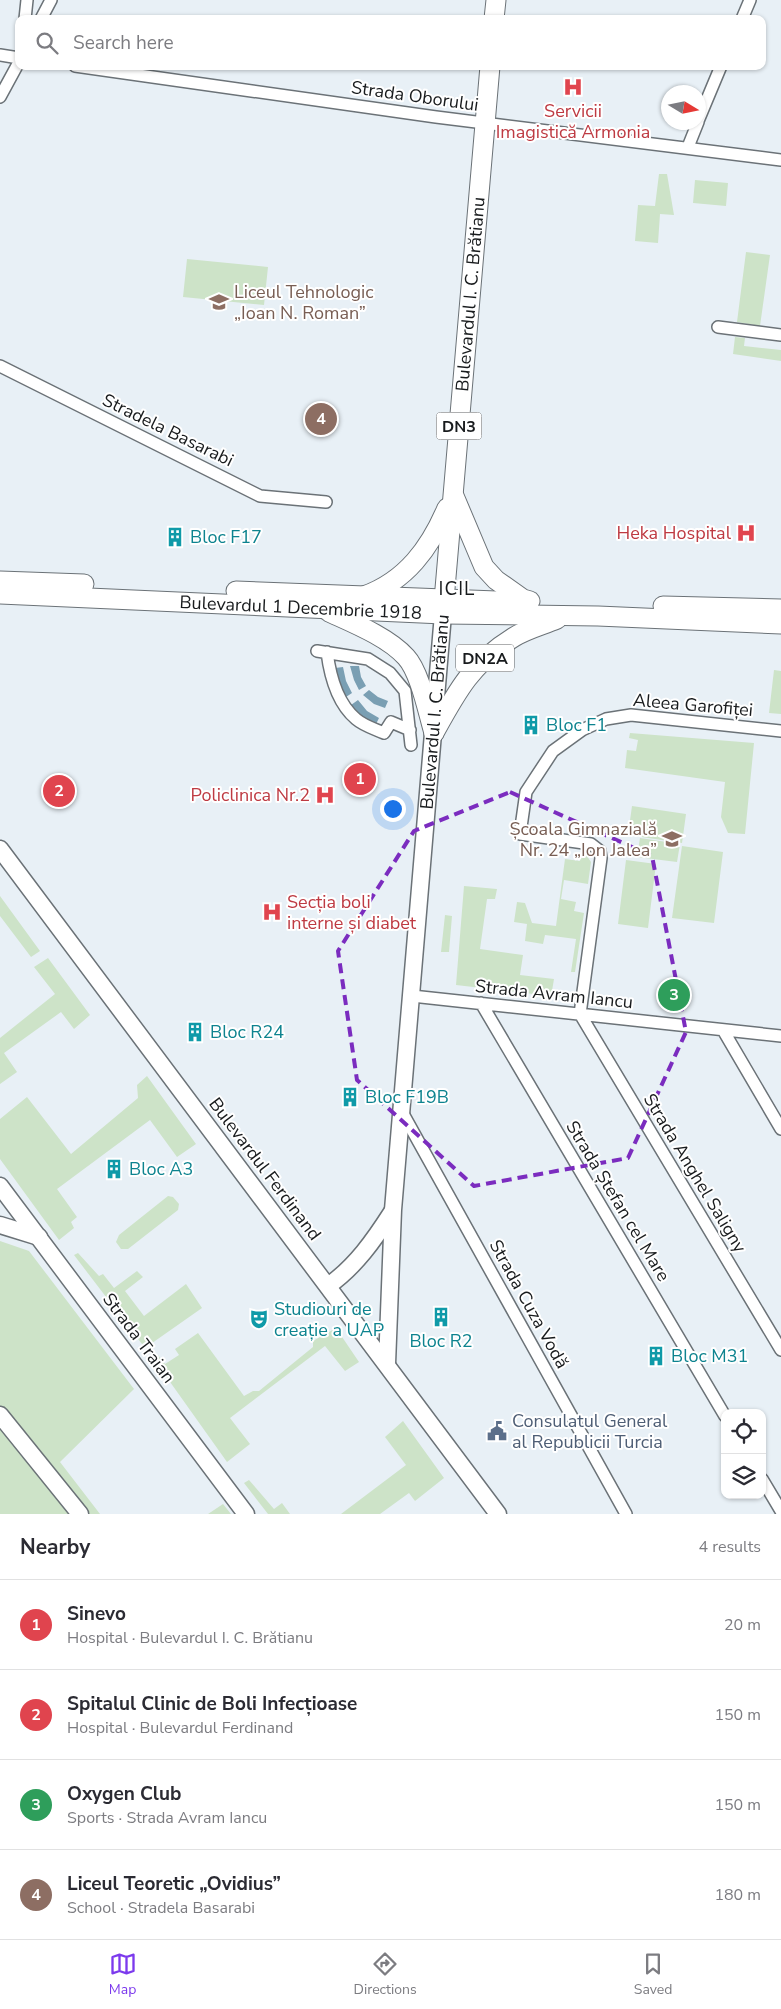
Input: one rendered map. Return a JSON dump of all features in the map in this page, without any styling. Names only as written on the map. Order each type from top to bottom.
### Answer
[{"type":"main road","points":[[494,15],[496,0]]},
{"type":"main road","name":"Bulevardul I. C. Brătianu","points":[[387,1364],[393,1210],[490,70]]},
{"type":"main road","points":[[363,597],[397,579],[415,562],[436,532],[454,494]]},
{"type":"main road","points":[[454,494],[484,567],[496,580],[523,599],[536,602]]},
{"type":"main road","name":"Bulevardul 1 Decembrie 1918","points":[[0,580],[363,597],[443,607],[565,615],[781,624]]},
{"type":"main road","name":"Bulevardul 1 Decembrie 1918","points":[[0,594],[322,608],[443,607],[536,602],[781,609]]},
{"type":"main road","points":[[322,608],[365,629],[407,658],[420,684],[434,733]]},
{"type":"main road","name":"DN2A","points":[[434,733],[459,688],[486,657],[515,636],[565,615]]},
{"type":"main road","name":"Bulevardul Ferdinand","points":[[0,849],[498,1514]]},
{"type":"main road","name":"Strada Traian","points":[[0,1186],[246,1514]]},
{"type":"main road","name":"Bulevardul I. C. Brătianu","points":[[328,1286],[339,1278],[372,1244],[393,1210]]},
{"type":"main road","points":[[0,1225],[39,1237]]},
{"type":"main road","points":[[0,1415],[80,1514]]},
{"type":"street","points":[[25,15],[27,0]]},
{"type":"street","points":[[43,15],[51,0]]},
{"type":"street","points":[[744,15],[750,0]]},
{"type":"street","points":[[0,55],[15,57]]},
{"type":"street","points":[[0,97],[15,69]]},
{"type":"street","name":"Strada Oborului","points":[[104,70],[485,123],[781,160]]},
{"type":"street","points":[[706,103],[720,70]]},
{"type":"street","points":[[688,147],[695,130]]},
{"type":"street","points":[[718,327],[781,335]]},
{"type":"street","name":"Stradela Basarabi","points":[[0,366],[260,496],[326,502]]},
{"type":"street","points":[[410,730],[391,722],[384,733],[355,719],[336,691],[322,652],[368,658],[390,673],[405,692],[410,730],[411,745]]},
{"type":"street","name":"Aleea Garofiței","points":[[580,1014],[601,858],[600,851],[591,844],[520,834],[526,792],[553,751],[582,730],[606,719],[631,715],[781,731]]},
{"type":"street","name":"Strada Avram Iancu","points":[[412,996],[781,1036]]},
{"type":"street","name":"Strada Ștefan cel Mare","points":[[481,1003],[721,1409]]},
{"type":"street","name":"Strada Anghel Saligny","points":[[580,1014],[781,1350]]},
{"type":"street","points":[[724,1030],[781,1129]]},
{"type":"street","name":"Strada Cuza Vodă","points":[[402,1112],[626,1514]]},
{"type":"street","points":[[766,1486],[781,1511]]},
{"type":"highlighted area","points":[[510,792],[652,856],[686,1032],[628,1158],[474,1186],[357,1080],[338,951],[414,831]]},
{"type":"green space","points":[[659,174],[667,174],[674,215],[660,214],[658,243],[635,241],[638,205],[655,206]]},
{"type":"green space","points":[[695,180],[728,183],[726,206],[693,203]]},
{"type":"green space","points":[[746,252],[770,255],[760,326],[737,322]]},
{"type":"green space","points":[[187,259],[268,267],[264,305],[183,297]]},
{"type":"green space","points":[[735,337],[745,338],[744,346],[781,350],[781,361],[733,354]]},
{"type":"green space","points":[[774,670],[781,671],[781,714],[769,713]]},
{"type":"green space","points":[[630,733],[754,743],[745,834],[728,833],[721,817],[725,782],[625,768],[627,750],[636,751],[638,740],[629,738]]},
{"type":"green space","points":[[632,806],[686,814],[682,843],[628,835]]},
{"type":"green space","points":[[640,838],[680,844],[677,862],[637,857]]},
{"type":"green space","points":[[682,846],[723,852],[714,923],[672,918]]},
{"type":"green space","points":[[582,849],[591,862],[588,884],[564,880],[561,899],[576,902],[574,911],[584,913],[575,972],[571,972],[576,939],[545,935],[543,944],[525,941],[527,924],[514,922],[517,902],[525,903],[532,923],[556,926],[565,859],[580,861]]},
{"type":"green space","points":[[626,860],[656,864],[648,928],[618,924]]},
{"type":"green space","points":[[464,886],[497,889],[495,899],[487,899],[480,949],[523,955],[520,975],[554,979],[552,991],[567,993],[567,998],[456,985]]},
{"type":"green space","points":[[0,896],[40,951],[31,957],[0,916]]},
{"type":"green space","points":[[445,915],[452,916],[449,952],[441,952]]},
{"type":"green space","points":[[48,958],[90,1015],[74,1029],[61,1012],[4,1053],[17,1072],[0,1084],[0,1038],[55,994],[34,967]]},
{"type":"green space","points":[[147,1076],[196,1144],[177,1157],[150,1120],[57,1189],[77,1217],[71,1222],[74,1228],[59,1240],[0,1159],[0,1119],[27,1097],[71,1154],[138,1098],[137,1085]]},
{"type":"green space","points":[[168,1196],[173,1197],[179,1204],[178,1210],[128,1249],[121,1249],[116,1242],[119,1235]]},
{"type":"green space","points":[[0,1241],[29,1251],[134,1389],[60,1462],[100,1514],[0,1514]]},
{"type":"green space","points":[[78,1253],[99,1276],[103,1274],[114,1288],[137,1271],[143,1277],[125,1291],[144,1316],[186,1284],[202,1308],[145,1348],[74,1255]]},
{"type":"green space","points":[[336,1328],[359,1362],[345,1371],[325,1346],[230,1418],[250,1444],[227,1462],[153,1358],[158,1355],[165,1364],[179,1355],[175,1349],[198,1333],[244,1396],[253,1391],[259,1391],[313,1347],[313,1341]]},
{"type":"green space","points":[[403,1421],[444,1478],[415,1501],[409,1493],[380,1514],[341,1514],[406,1465],[385,1437]]},
{"type":"green space","points":[[249,1480],[274,1509],[282,1503],[290,1514],[268,1514],[244,1483]]},
{"type":"green space","points":[[223,1504],[231,1514],[208,1514]]},
{"type":"water","points":[[350,666],[359,666],[361,677],[366,686],[359,690],[354,680]]},
{"type":"water","points":[[343,667],[346,681],[352,693],[346,697],[339,685],[335,668]]},
{"type":"water","points":[[369,690],[378,697],[388,701],[385,708],[374,704],[363,695]]},
{"type":"water","points":[[358,700],[367,711],[379,718],[376,724],[363,718],[351,705]]},
{"type":"place","name":"Servicii Imagistică Armonia","points":[[573,87]]},
{"type":"place","name":"Liceul Tehnologic „Ioan N. Roman”","points":[[219,302]]},
{"type":"place","name":"Liceul Teoretic „Ovidius”","points":[[321,419]]},
{"type":"place","name":"Heka Hospital","points":[[746,533]]},
{"type":"place","name":"Bloc F17","points":[[175,537]]},
{"type":"place","name":"Bloc F1","points":[[531,725]]},
{"type":"place","name":"Sinevo","points":[[360,779]]},
{"type":"place","name":"Spitalul Clinic de Boli Infecțioase","points":[[59,791]]},
{"type":"place","name":"Policlinica Nr.2","points":[[325,795]]},
{"type":"place","name":"Școala Gimnazială Nr. 24 „Ion Jalea”","points":[[672,839]]},
{"type":"place","name":"Secția boli interne și diabet","points":[[272,912]]},
{"type":"place","name":"Oxygen Club","points":[[674,995]]},
{"type":"place","name":"Bloc R24","points":[[195,1032]]},
{"type":"place","name":"Bloc F19B","points":[[350,1097]]},
{"type":"place","name":"Bloc A3","points":[[114,1169]]},
{"type":"place","name":"Bloc R2","points":[[441,1317]]},
{"type":"place","name":"Studiouri de creație a UAP","points":[[259,1319]]},
{"type":"place","name":"Bloc M31","points":[[656,1356]]},
{"type":"place","name":"Consulatul General al Republicii Turcia","points":[[497,1431]]},
{"type":"district","name":"ICIL","points":[[457,588]]}]
